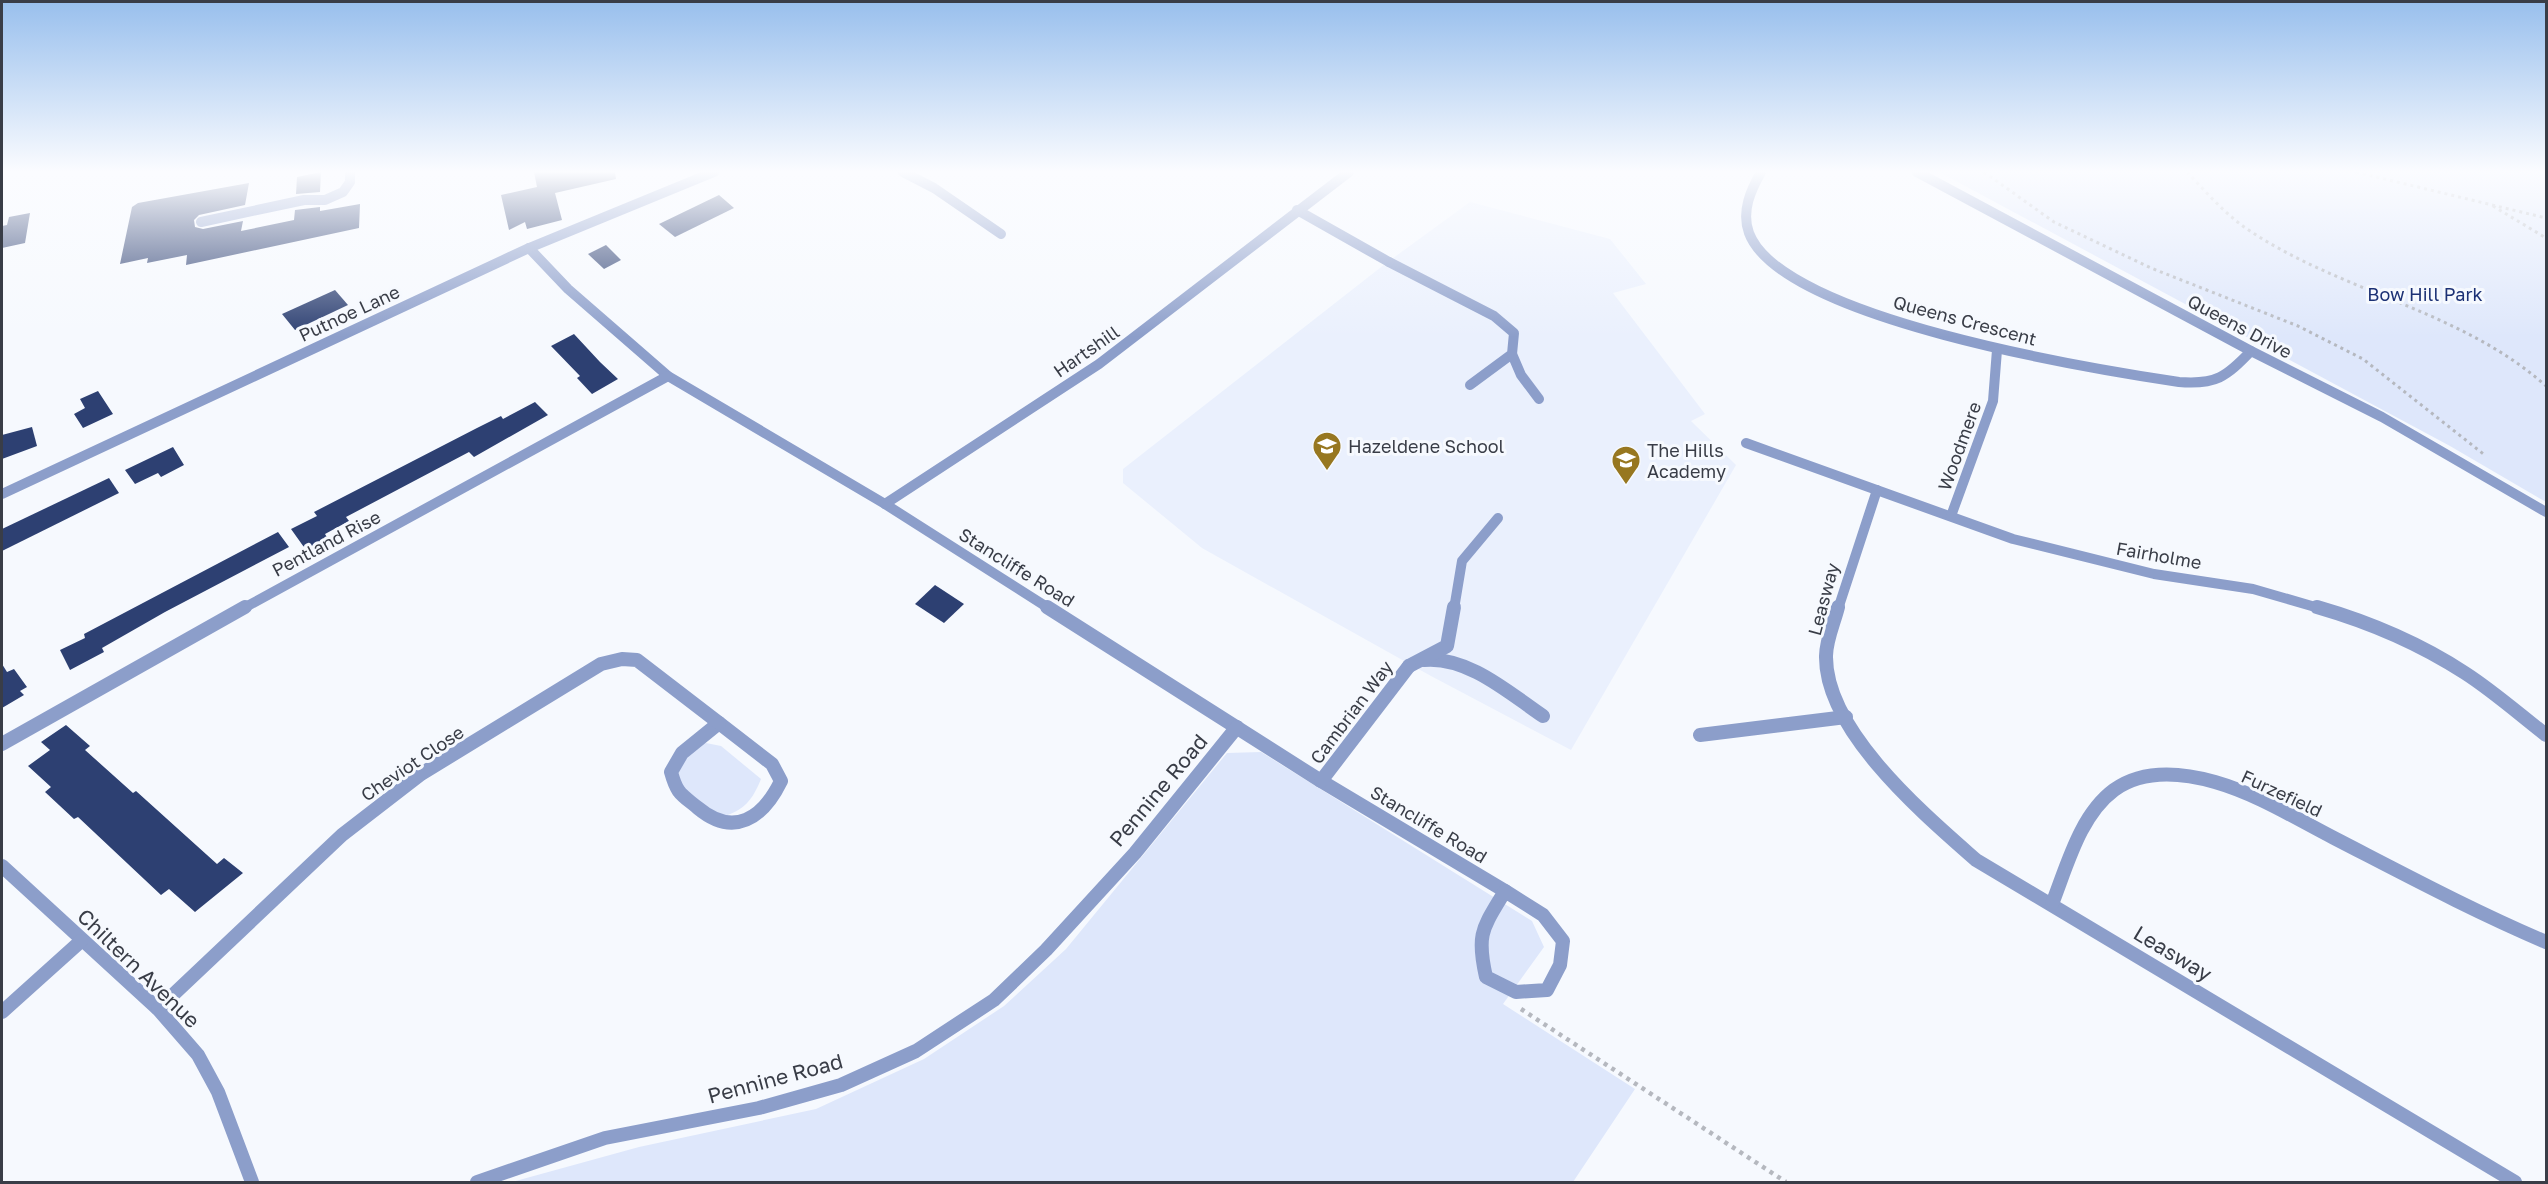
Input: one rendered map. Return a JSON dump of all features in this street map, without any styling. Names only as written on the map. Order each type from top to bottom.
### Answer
[{"type":"street","name":"Putnoe Lane","points":[[2,494],[576,227]]},
{"type":"street","points":[[991,227],[1001,234]]},
{"type":"street","name":"Hartshill","points":[[885,504],[1099,364],[1275,227]]},
{"type":"street","points":[[1328,227],[1505,323],[1514,333],[1512,354],[1521,375],[1539,399]]},
{"type":"street","name":"Queens Crescent","points":[[1748,227],[1751,238],[1768,260],[1783,272],[1832,298],[1997,350],[2079,366],[2208,382],[2224,377],[2251,351]]},
{"type":"street","name":"Queens Drive","points":[[2020,227],[2251,351],[2382,417],[2547,512]]},
{"type":"street","name":"Stancliffe Road","points":[[529,248],[568,289],[668,376],[885,504],[1321,781],[1543,915],[1563,941],[1560,965],[1547,990],[1516,992]]},
{"type":"street","name":"Woodmere","points":[[1951,516],[1993,401],[1997,350]]},
{"type":"street","points":[[1470,385],[1494,370],[1512,354]]},
{"type":"street","name":"Pentland Rise","points":[[2,744],[106,683],[668,376]]},
{"type":"street","name":"Fairholme","points":[[1746,443],[2013,539],[2154,574],[2253,589],[2358,618],[2406,640],[2464,673],[2547,735]]},
{"type":"street","name":"Leasway","points":[[1876,490],[1846,575],[1826,658],[1831,689],[1846,717],[1872,758],[1918,809],[1976,860],[2515,1182]]},
{"type":"street","points":[[1409,666],[1447,646],[1462,561],[1498,518]]},
{"type":"street","points":[[1409,666],[1431,658],[1450,661],[1476,673],[1543,716]]},
{"type":"street","name":"Cheviot Close","points":[[158,1008],[342,835],[421,774],[601,664],[622,659],[637,660],[772,764],[781,781],[770,803],[744,821],[723,823],[705,814],[676,790],[671,772],[682,753],[718,723]]},
{"type":"street","name":"Cambrian Way","points":[[1321,781],[1409,666]]},
{"type":"street","points":[[1700,735],[1846,717]]},
{"type":"street","name":"Pennine Road","points":[[477,1182],[497,1173],[605,1138],[759,1108],[841,1085],[916,1051],[994,1000],[1046,950],[1134,853],[1237,727]]},
{"type":"street","name":"Furzefield","points":[[2052,904],[2091,814],[2113,790],[2138,776],[2180,776],[2215,782],[2259,799],[2497,922],[2547,942]]},
{"type":"street","name":"Chiltern Avenue","points":[[2,866],[81,941],[158,1008],[198,1055],[219,1092],[252,1182]]},
{"type":"street","points":[[1505,891],[1484,922],[1478,946],[1486,977],[1516,992]]},
{"type":"street","points":[[2,1012],[81,941]]},
{"type":"path","points":[[2065,227],[2151,268],[2298,326],[2363,359],[2492,460]]},
{"type":"path","points":[[2245,227],[2276,246],[2463,332],[2505,355],[2547,386]]},
{"type":"path","points":[[2529,227],[2547,238]]},
{"type":"path","points":[[1516,992],[1522,1011],[1786,1182]]},
{"type":"shaded area","points":[[1435,227],[1566,227],[1610,239],[1646,284],[1613,293],[1705,414],[1691,421],[1736,465],[1571,750],[1431,676],[1202,548],[1123,483],[1123,469]]},
{"type":"green space","name":"Bow Hill Park","points":[[2042,227],[2546,227],[2546,502],[2450,446]]},
{"type":"green space","points":[[706,743],[721,746],[761,779],[754,793],[742,808],[722,817],[672,781],[690,749]]},
{"type":"green space","points":[[1261,752],[1532,921],[1544,947],[1503,1004],[1635,1089],[1573,1182],[512,1182],[639,1147],[816,1109],[924,1059],[1004,1006],[1066,949],[1227,753]]},
{"type":"building","points":[[2,227],[28,227],[25,243],[2,248]]},
{"type":"building","points":[[128,227],[242,227],[241,231],[259,227],[359,227],[186,265],[187,255],[147,263],[148,258],[120,264]]},
{"type":"building","points":[[663,227],[695,227],[675,237]]},
{"type":"building","points":[[606,245],[621,260],[604,269],[588,254]]},
{"type":"building","points":[[335,290],[348,305],[295,330],[282,314]]},
{"type":"building","points":[[574,334],[618,379],[592,394],[577,378],[580,376],[551,346]]},
{"type":"building","points":[[98,391],[113,414],[83,428],[74,414],[85,408],[80,399]]},
{"type":"building","points":[[535,402],[548,415],[474,457],[469,452],[346,517],[349,521],[325,534],[328,539],[306,550],[291,529],[317,516],[314,512],[501,416],[503,419]]},
{"type":"building","points":[[32,427],[37,446],[2,459],[2,435]]},
{"type":"building","points":[[173,447],[184,465],[161,477],[158,473],[135,484],[125,470]]},
{"type":"building","points":[[109,478],[119,493],[2,551],[2,529]]},
{"type":"building","points":[[278,532],[289,547],[165,612],[102,648],[104,652],[70,670],[60,650],[85,638],[84,634]]},
{"type":"building","points":[[935,585],[964,604],[944,623],[915,604]]},
{"type":"building","points":[[2,664],[7,672],[14,669],[27,687],[20,691],[24,695],[2,708]]},
{"type":"building","points":[[66,725],[90,746],[85,750],[133,793],[136,791],[217,864],[224,858],[243,873],[195,912],[169,889],[161,895],[78,817],[74,819],[45,792],[51,787],[28,766],[50,750],[41,742]]},
{"type":"place","name":"Hazeldene School","points":[[1327,472]]},
{"type":"place","name":"The Hills Academy","points":[[1626,486]]}]
